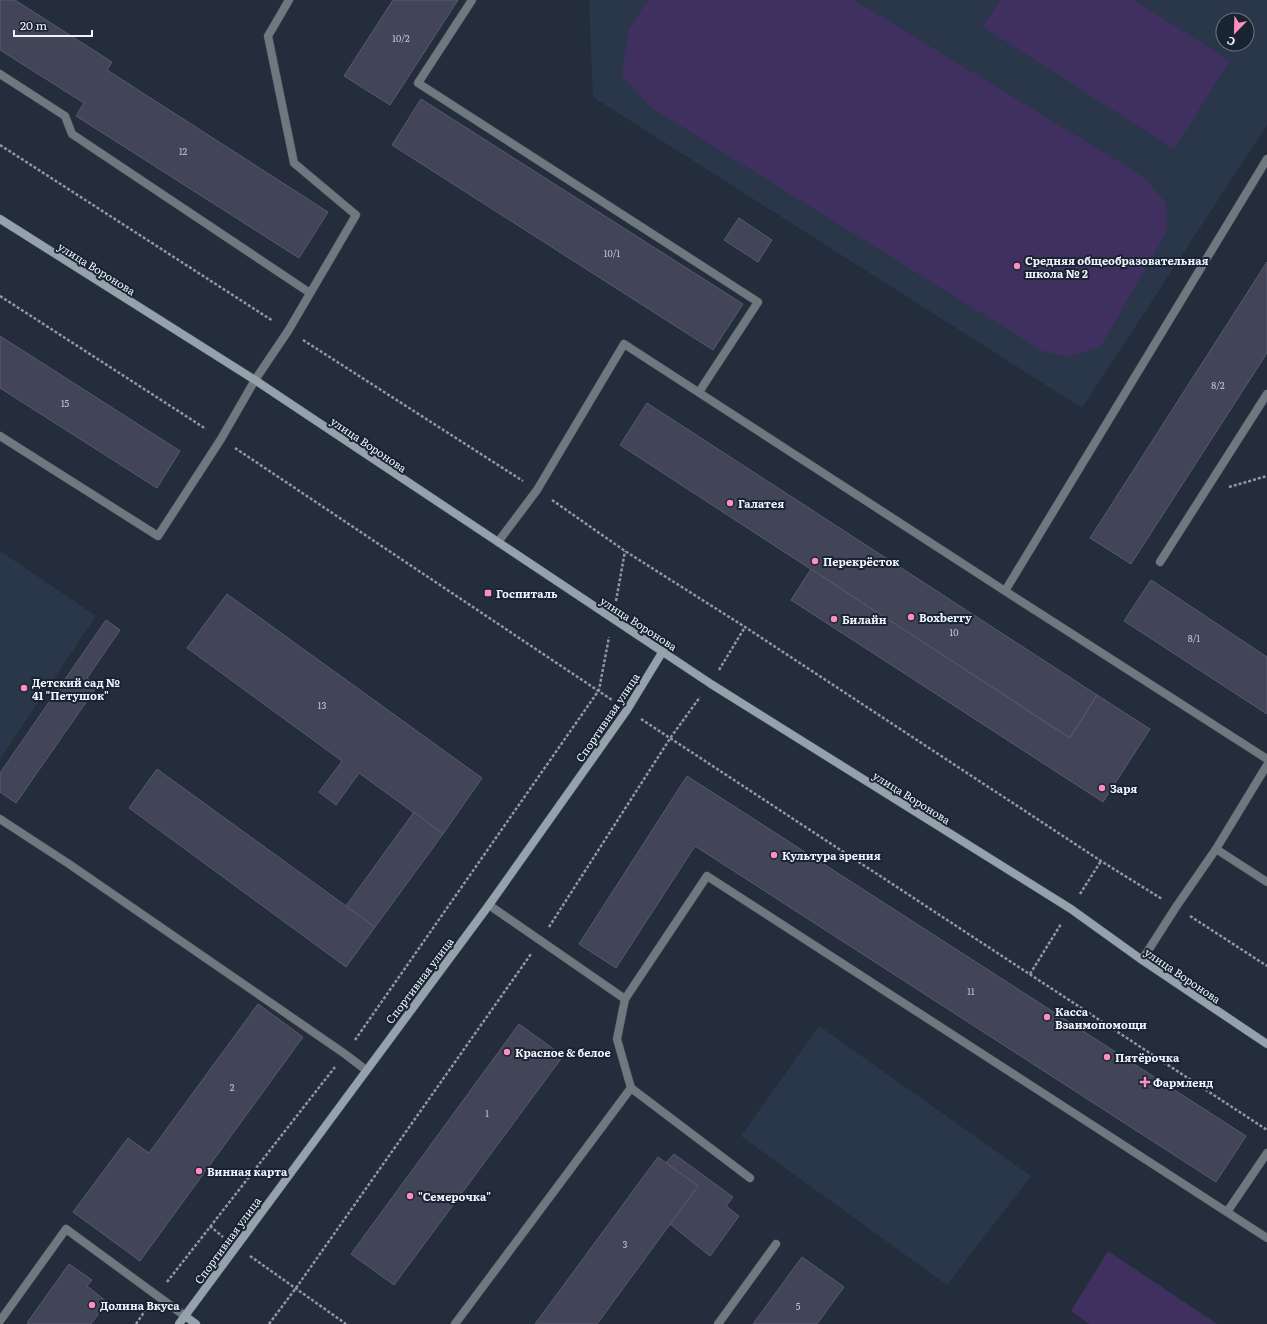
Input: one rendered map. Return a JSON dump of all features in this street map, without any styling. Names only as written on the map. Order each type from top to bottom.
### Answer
[{"type":"street","name":"улица Воронова","points":[[0,219],[255,380],[711,684],[1071,909],[1142,960],[1267,1044]]},
{"type":"street","name":"Спортивная улица","points":[[179,1324],[489,905],[627,710],[663,651]]},
{"type":"street","points":[[185,1316],[196,1324]]},
{"type":"lane","points":[[0,436],[158,536],[221,439],[255,380],[288,331],[356,215],[294,163],[268,36],[289,0]]},
{"type":"lane","points":[[472,0],[418,83],[758,302],[699,392]]},
{"type":"lane","points":[[0,74],[66,116],[72,134],[310,293]]},
{"type":"lane","points":[[1005,591],[1266,162]]},
{"type":"lane","points":[[498,542],[537,490],[624,344],[1267,759]]},
{"type":"lane","points":[[1160,562],[1267,394]]},
{"type":"lane","points":[[1142,960],[1216,849],[1267,765]]},
{"type":"lane","points":[[0,819],[69,864],[366,1070]]},
{"type":"lane","points":[[1216,849],[1267,882]]},
{"type":"lane","points":[[750,1178],[631,1088],[617,1039],[625,999],[707,876],[1267,1238]]},
{"type":"lane","points":[[489,905],[625,999]]},
{"type":"lane","points":[[455,1324],[631,1088]]},
{"type":"lane","points":[[1227,1212],[1267,1153]]},
{"type":"lane","points":[[0,1320],[66,1229],[185,1316]]},
{"type":"lane","points":[[718,1324],[776,1244]]},
{"type":"path","points":[[0,145],[537,490],[625,551],[745,627],[1101,861],[1176,907],[1267,966]]},
{"type":"path","points":[[1203,495],[1267,476]]},
{"type":"path","points":[[269,1324],[296,1288],[540,940],[671,737],[711,684],[745,627]]},
{"type":"path","points":[[136,1324],[156,1295],[345,1054],[598,690]]},
{"type":"path","points":[[210,1226],[236,1247],[346,1324]]},
{"type":"shaded area","name":"Средняя общеобразовательная школа № 2","points":[[589,0],[1267,0],[1267,125],[1082,408],[593,97]]},
{"type":"shaded area","points":[[648,0],[854,0],[1144,177],[1166,203],[1167,231],[1101,346],[1069,357],[1042,351],[649,106],[622,75],[629,29]]},
{"type":"shaded area","points":[[1000,0],[1134,0],[1230,61],[1174,149],[983,27]]},
{"type":"shaded area","name":"Детский сад № 41 \"Петушок\"","points":[[0,551],[96,616],[0,759]]},
{"type":"shaded area","points":[[819,1026],[1031,1176],[947,1285],[741,1136]]},
{"type":"shaded area","points":[[1108,1251],[1217,1324],[1089,1324],[1071,1311]]},
{"type":"building","points":[[0,0],[15,0],[112,62],[107,70],[328,212],[299,258],[76,116],[84,103],[0,50]]},
{"type":"building","points":[[393,0],[458,0],[390,105],[344,76]]},
{"type":"building","points":[[421,99],[743,304],[713,350],[392,145]]},
{"type":"building","points":[[739,218],[772,240],[758,262],[724,240]]},
{"type":"building","points":[[1267,262],[1267,353],[1131,564],[1090,538]]},
{"type":"building","points":[[0,336],[180,451],[157,488],[0,388]]},
{"type":"building","points":[[647,403],[1097,695],[1070,738],[620,445]]},
{"type":"building","points":[[811,569],[1070,738],[1097,695],[1150,729],[1103,802],[791,600]]},
{"type":"building","points":[[1151,580],[1267,657],[1267,714],[1124,621]]},
{"type":"building","points":[[227,594],[482,778],[443,834],[359,773],[336,805],[319,792],[342,761],[187,648]]},
{"type":"building","points":[[106,620],[120,630],[87,678],[98,685],[16,803],[0,792],[0,773]]},
{"type":"building","points":[[157,769],[375,927],[346,967],[129,808]]},
{"type":"building","points":[[687,776],[1246,1136],[1216,1182],[695,846],[616,968],[579,944]]},
{"type":"building","points":[[414,812],[443,834],[375,927],[346,906]]},
{"type":"building","points":[[258,1004],[303,1037],[140,1261],[73,1212],[128,1138],[149,1153]]},
{"type":"building","points":[[519,1024],[563,1056],[394,1285],[351,1254]]},
{"type":"building","points":[[674,1154],[733,1197],[726,1206],[739,1216],[710,1256],[670,1224],[698,1186],[666,1163]]},
{"type":"building","points":[[658,1157],[698,1186],[597,1324],[535,1324]]},
{"type":"building","points":[[802,1257],[844,1287],[817,1324],[753,1324]]},
{"type":"building","points":[[69,1264],[92,1280],[87,1286],[107,1302],[91,1324],[27,1323]]},
{"type":"place","name":"Средняя общеобразовательная школа № 2","points":[[1017,266]]},
{"type":"place","name":"Галатея","points":[[730,503]]},
{"type":"place","name":"Перекрёсток","points":[[815,561]]},
{"type":"place","name":"Госпиталь","points":[[488,593]]},
{"type":"place","name":"Boxberry","points":[[911,617]]},
{"type":"place","name":"Билайн","points":[[834,619]]},
{"type":"place","name":"Детский сад № 41 \"Петушок\"","points":[[24,688]]},
{"type":"place","name":"Заря","points":[[1102,788]]},
{"type":"place","name":"Культура зрения","points":[[774,855]]},
{"type":"place","name":"Касса Взаимопомощи","points":[[1047,1017]]},
{"type":"place","name":"Красное & белое","points":[[507,1052]]},
{"type":"place","name":"Пятёрочка","points":[[1107,1057]]},
{"type":"place","name":"Фармленд","points":[[1145,1082]]},
{"type":"place","name":"Винная карта","points":[[199,1171]]},
{"type":"place","name":"\"Семерочка\"","points":[[410,1196]]},
{"type":"place","name":"Долина Вкуса","points":[[92,1305]]}]
